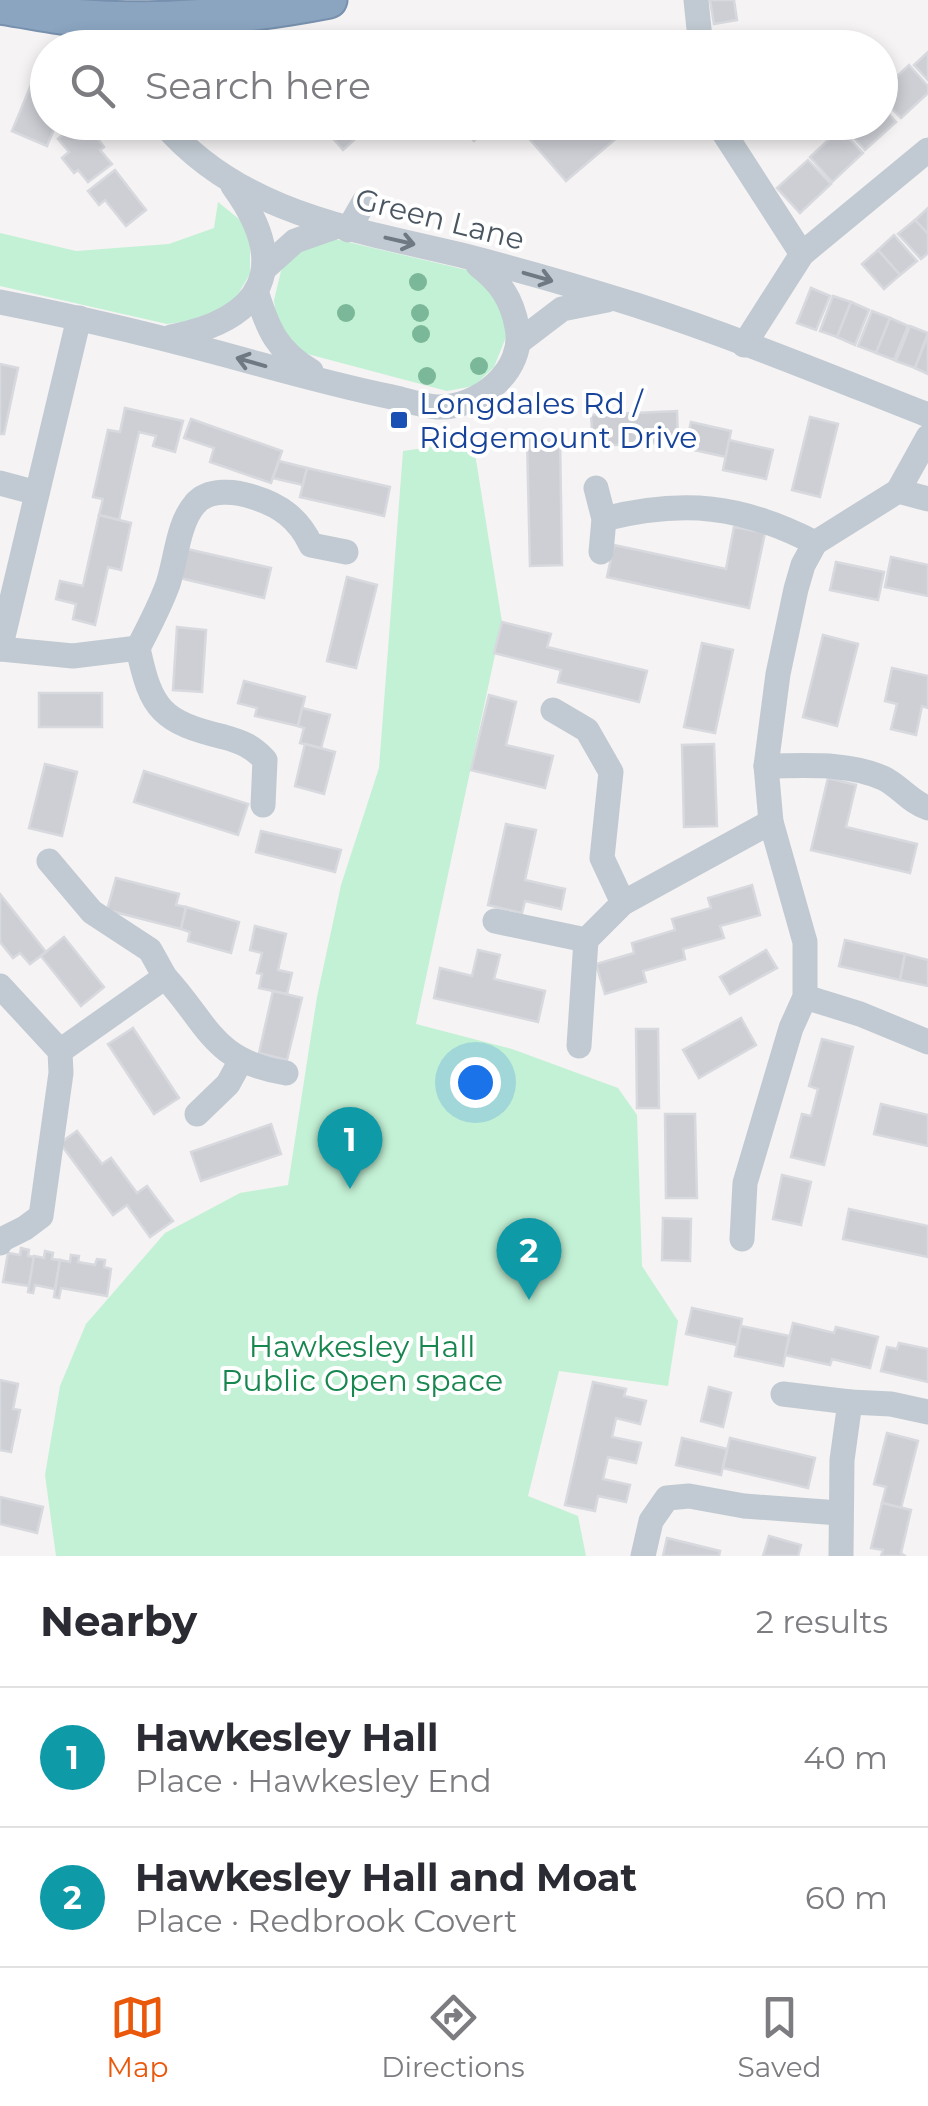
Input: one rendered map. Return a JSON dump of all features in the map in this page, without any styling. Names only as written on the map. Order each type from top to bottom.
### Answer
[{"type":"highway","points":[[179,30],[329,0]]},
{"type":"highway","points":[[0,6],[137,30]]},
{"type":"street","points":[[696,0],[698,30]]},
{"type":"street","points":[[60,16],[82,30]]},
{"type":"street","points":[[178,140],[232,184],[288,210],[341,228],[364,202]]},
{"type":"street","points":[[729,140],[802,254]]},
{"type":"street","points":[[744,345],[802,254],[928,150]]},
{"type":"street","points":[[232,184],[252,212],[262,237],[260,282],[275,339],[289,358],[337,386]]},
{"type":"street","name":"Green Lane","points":[[166,338],[222,322],[295,242],[341,228],[464,256],[612,298],[928,414]]},
{"type":"street","points":[[464,256],[497,279],[513,308],[520,341]]},
{"type":"street","points":[[0,302],[166,338],[337,386],[439,408],[492,389],[504,376],[520,341],[562,309],[612,298]]},
{"type":"street","points":[[79,318],[0,649],[73,656],[138,648]]},
{"type":"street","points":[[742,1239],[745,1183],[791,1028],[805,998],[805,942],[770,822],[766,766],[778,674],[796,589],[815,543],[898,492],[928,436]]},
{"type":"street","points":[[0,483],[37,493]]},
{"type":"street","points":[[596,488],[604,519],[601,552]]},
{"type":"street","points":[[263,805],[265,760],[243,742],[192,730],[170,719],[146,685],[138,648],[167,586],[193,505],[203,497],[222,491],[282,508],[302,528],[310,544],[346,552]]},
{"type":"street","points":[[898,492],[928,500]]},
{"type":"street","points":[[604,519],[660,506],[692,506],[776,522],[815,543]]},
{"type":"street","points":[[553,710],[587,730],[612,772],[602,858],[623,903]]},
{"type":"street","points":[[766,766],[858,769],[887,780],[916,804],[928,808]]},
{"type":"street","points":[[579,1046],[586,940],[623,903],[770,822]]},
{"type":"street","points":[[49,861],[92,912],[150,950],[165,976],[218,1044],[240,1062],[286,1073]]},
{"type":"street","points":[[495,921],[586,940]]},
{"type":"street","points":[[60,1051],[165,976]]},
{"type":"street","points":[[0,986],[60,1051],[58,1102],[41,1216],[0,1244]]},
{"type":"street","points":[[805,998],[860,1014],[928,1042]]},
{"type":"street","points":[[197,1114],[228,1084],[240,1062]]},
{"type":"street","points":[[782,1394],[891,1404],[928,1412]]},
{"type":"street","points":[[842,1556],[839,1513],[850,1402]]},
{"type":"street","points":[[643,1556],[651,1521],[667,1498],[689,1496],[744,1506],[839,1513]]},
{"type":"green space","points":[[218,202],[250,228],[250,274],[232,304],[205,319],[167,324],[0,286],[0,233],[76,251],[169,244],[214,228]]},
{"type":"green space","points":[[335,239],[471,271],[501,301],[508,332],[494,367],[474,386],[447,391],[300,352],[277,327],[274,300],[281,271],[295,252]]},
{"type":"green space","name":"Hawkesley Hall Public Open space","points":[[473,441],[502,622],[416,1024],[512,1049],[618,1088],[637,1115],[642,1266],[678,1321],[668,1386],[559,1371],[528,1496],[578,1516],[586,1556],[56,1556],[45,1475],[60,1386],[86,1324],[165,1233],[240,1193],[288,1185],[317,997],[341,885],[379,768],[403,451]]},
{"type":"building","points":[[710,0],[734,0],[737,20],[714,24]]},
{"type":"building","points":[[928,52],[928,80],[914,65]]},
{"type":"building","points":[[909,65],[928,86],[928,93],[901,118],[898,115],[898,75]]},
{"type":"building","points":[[30,87],[30,139],[12,131]]},
{"type":"building","points":[[59,140],[99,140],[104,147],[100,150],[112,164],[88,182],[62,158],[69,152]]},
{"type":"building","points":[[334,140],[354,140],[343,150]]},
{"type":"building","points":[[530,140],[614,140],[566,181]]},
{"type":"building","points":[[828,140],[851,140],[863,153],[832,182],[810,157]]},
{"type":"building","points":[[856,140],[876,140],[865,150]]},
{"type":"building","points":[[808,160],[831,184],[800,213],[777,188]]},
{"type":"building","points":[[115,170],[146,210],[126,226],[105,200],[99,205],[88,191]]},
{"type":"building","points":[[928,208],[928,234],[915,220]]},
{"type":"building","points":[[915,220],[928,234],[928,253],[921,259],[898,234]]},
{"type":"building","points":[[894,235],[917,261],[900,275],[878,250]]},
{"type":"building","points":[[878,250],[900,275],[884,289],[862,264]]},
{"type":"building","points":[[811,288],[830,296],[816,330],[797,323]]},
{"type":"building","points":[[833,296],[851,302],[837,337],[820,331]]},
{"type":"building","points":[[851,302],[869,310],[855,345],[837,337]]},
{"type":"building","points":[[872,311],[890,318],[876,353],[858,346]]},
{"type":"building","points":[[890,318],[908,326],[894,360],[876,353]]},
{"type":"building","points":[[910,326],[928,333],[915,368],[896,361]]},
{"type":"building","points":[[928,335],[928,374],[915,368]]},
{"type":"building","points":[[0,364],[18,368],[4,434],[0,434]]},
{"type":"building","points":[[125,408],[183,421],[175,452],[153,446],[156,436],[139,432],[119,520],[99,515],[103,499],[93,497],[108,430],[120,432]]},
{"type":"building","points":[[677,411],[678,442],[593,446],[591,415]]},
{"type":"building","points":[[810,417],[838,424],[820,497],[792,490]]},
{"type":"building","points":[[191,419],[282,451],[271,483],[210,462],[214,448],[184,438]]},
{"type":"building","points":[[691,422],[731,431],[726,457],[685,448]]},
{"type":"building","points":[[560,437],[562,565],[530,566],[527,438]]},
{"type":"building","points":[[729,440],[773,450],[766,479],[723,470]]},
{"type":"building","points":[[279,461],[307,468],[303,485],[273,478]]},
{"type":"building","points":[[307,468],[390,487],[384,516],[300,497]]},
{"type":"building","points":[[99,515],[131,523],[121,570],[108,567],[95,625],[73,619],[76,604],[56,599],[60,581],[83,586]]},
{"type":"building","points":[[734,527],[765,533],[749,608],[607,577],[614,545],[726,569]]},
{"type":"building","points":[[187,549],[271,568],[264,598],[180,578]]},
{"type":"building","points":[[891,557],[928,565],[928,596],[885,587]]},
{"type":"building","points":[[836,562],[884,572],[878,600],[830,590]]},
{"type":"building","points":[[347,577],[377,585],[356,668],[327,661]]},
{"type":"building","points":[[502,622],[551,634],[547,647],[647,671],[639,702],[558,682],[561,670],[494,653]]},
{"type":"building","points":[[177,627],[206,630],[202,692],[173,690]]},
{"type":"building","points":[[823,635],[858,644],[837,726],[803,717]]},
{"type":"building","points":[[702,643],[733,650],[715,733],[684,727]]},
{"type":"building","points":[[892,668],[928,676],[928,708],[922,706],[916,735],[891,729],[897,704],[885,701]]},
{"type":"building","points":[[244,681],[305,697],[298,726],[255,716],[257,708],[238,703]]},
{"type":"building","points":[[39,693],[102,693],[102,727],[39,727]]},
{"type":"building","points":[[489,695],[516,702],[506,745],[553,756],[545,788],[471,770]]},
{"type":"building","points":[[302,708],[330,715],[321,748],[300,743],[304,728],[298,726]]},
{"type":"building","points":[[305,744],[335,752],[324,794],[295,786]]},
{"type":"building","points":[[714,744],[717,826],[684,827],[682,745]]},
{"type":"building","points":[[45,764],[77,772],[62,836],[29,828]]},
{"type":"building","points":[[144,771],[248,804],[238,835],[134,802]]},
{"type":"building","points":[[828,778],[856,785],[846,827],[917,844],[910,873],[811,850]]},
{"type":"building","points":[[506,824],[536,830],[525,880],[565,889],[561,909],[525,901],[522,913],[488,905]]},
{"type":"building","points":[[261,831],[341,850],[335,872],[256,852]]},
{"type":"building","points":[[116,878],[179,894],[176,905],[186,907],[181,929],[107,910]]},
{"type":"building","points":[[752,885],[760,915],[720,926],[724,938],[683,949],[685,959],[643,971],[646,982],[605,994],[596,964],[634,953],[632,943],[675,930],[672,919],[711,908],[708,898]]},
{"type":"building","points":[[0,894],[46,952],[30,964],[20,953],[13,958],[0,942]]},
{"type":"building","points":[[186,907],[239,922],[231,953],[188,941],[190,932],[181,929]]},
{"type":"building","points":[[255,926],[286,934],[278,970],[292,973],[287,994],[259,988],[262,974],[257,973],[262,953],[250,950]]},
{"type":"building","points":[[64,937],[104,987],[81,1006],[41,956]]},
{"type":"building","points":[[845,940],[905,954],[900,980],[839,966]]},
{"type":"building","points":[[478,950],[500,955],[494,979],[545,991],[538,1022],[434,998],[440,968],[472,976]]},
{"type":"building","points":[[766,950],[777,968],[730,994],[720,977]]},
{"type":"building","points":[[905,954],[928,960],[928,986],[900,980]]},
{"type":"building","points":[[273,991],[302,998],[287,1060],[259,1053]]},
{"type":"building","points":[[741,1018],[756,1045],[699,1078],[683,1050]]},
{"type":"building","points":[[133,1028],[179,1098],[154,1114],[108,1044]]},
{"type":"building","points":[[636,1029],[658,1029],[659,1108],[637,1108]]},
{"type":"building","points":[[822,1039],[853,1047],[824,1165],[791,1157],[802,1114],[811,1116],[818,1089],[809,1086]]},
{"type":"building","points":[[881,1104],[928,1115],[928,1146],[874,1134]]},
{"type":"building","points":[[665,1114],[695,1114],[697,1198],[666,1198]]},
{"type":"building","points":[[271,1124],[281,1154],[201,1181],[191,1152]]},
{"type":"building","points":[[77,1131],[102,1164],[111,1158],[137,1193],[147,1186],[173,1221],[150,1237],[127,1205],[113,1215],[60,1143]]},
{"type":"building","points":[[782,1175],[811,1182],[801,1225],[773,1219]]},
{"type":"building","points":[[849,1209],[928,1226],[928,1257],[843,1239]]},
{"type":"building","points":[[663,1218],[691,1219],[690,1261],[662,1260]]},
{"type":"building","points":[[21,1248],[34,1257],[29,1286],[3,1282],[8,1253],[20,1255]]},
{"type":"building","points":[[45,1251],[53,1253],[52,1259],[60,1260],[55,1289],[35,1285],[33,1293],[28,1292],[34,1256],[44,1258]]},
{"type":"building","points":[[71,1255],[79,1256],[78,1262],[95,1265],[97,1259],[105,1260],[104,1267],[111,1269],[107,1296],[61,1288],[59,1298],[54,1297],[60,1260],[70,1262]]},
{"type":"building","points":[[692,1308],[742,1319],[737,1345],[686,1334]]},
{"type":"building","points":[[793,1323],[834,1333],[836,1327],[878,1337],[870,1368],[832,1359],[830,1365],[785,1355]]},
{"type":"building","points":[[741,1326],[789,1336],[783,1366],[735,1356]]},
{"type":"building","points":[[899,1343],[928,1349],[928,1382],[881,1371],[887,1347],[897,1349]]},
{"type":"building","points":[[0,1380],[18,1384],[13,1409],[20,1410],[11,1452],[0,1450]]},
{"type":"building","points":[[593,1382],[626,1389],[624,1396],[646,1401],[640,1424],[616,1418],[612,1437],[641,1443],[636,1463],[608,1457],[603,1479],[630,1485],[626,1502],[598,1496],[595,1511],[565,1505]]},
{"type":"building","points":[[709,1387],[731,1393],[723,1427],[701,1421]]},
{"type":"building","points":[[887,1433],[918,1441],[901,1508],[882,1503],[886,1487],[874,1484]]},
{"type":"building","points":[[682,1438],[727,1449],[721,1475],[676,1465]]},
{"type":"building","points":[[730,1438],[815,1458],[808,1488],[723,1468]]},
{"type":"building","points":[[0,1497],[43,1507],[37,1533],[0,1524]]},
{"type":"building","points":[[882,1503],[911,1510],[901,1553],[905,1556],[881,1556],[883,1550],[871,1548]]},
{"type":"building","points":[[769,1536],[801,1545],[798,1556],[763,1556]]},
{"type":"building","points":[[667,1538],[720,1551],[719,1556],[663,1556]]},
{"type":"place","name":"Longdales Rd / Ridgemount Drive","points":[[399,420]]},
{"type":"place","name":"Hawkesley Hall","points":[[350,1189]]},
{"type":"place","name":"Hawkesley Hall and Moat","points":[[529,1300]]}]
